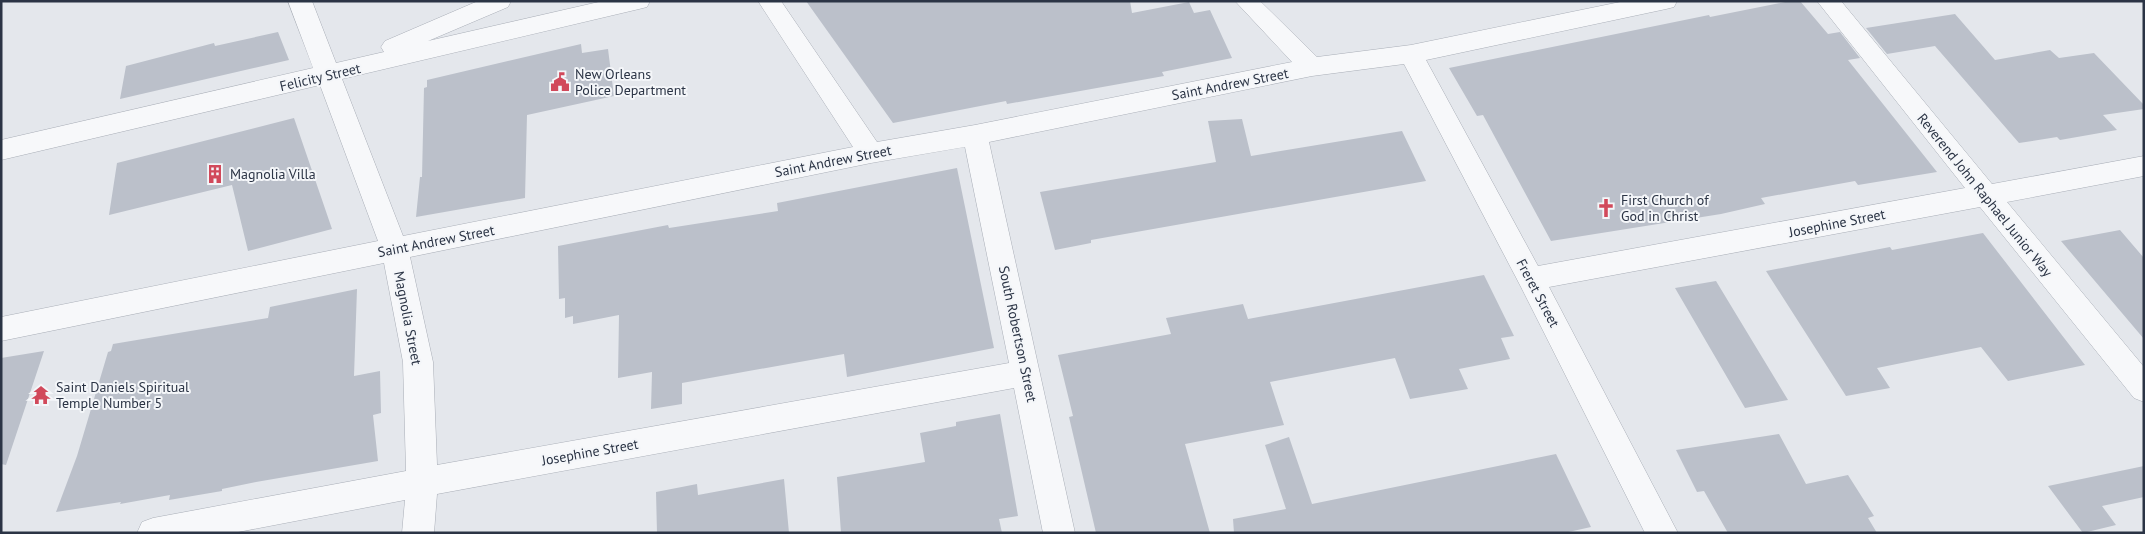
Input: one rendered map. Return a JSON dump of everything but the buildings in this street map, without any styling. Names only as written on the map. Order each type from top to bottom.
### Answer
[{"type":"street","name":"Magnolia Street","points":[[300,1],[394,250],[418,362],[422,482],[418,533]]},
{"type":"street","points":[[329,75],[500,1]]},
{"type":"street","name":"Felicity Street","points":[[1,150],[329,75],[639,1]]},
{"type":"street","points":[[769,1],[871,153]]},
{"type":"street","points":[[1246,1],[1312,67]]},
{"type":"street","name":"Saint Andrew Street","points":[[1,329],[871,153],[975,135],[1312,67],[1411,54],[1666,1]]},
{"type":"street","name":"Reverend John Raphael Junior Way","points":[[1828,1],[2144,389]]},
{"type":"street","name":"Freret Street","points":[[1411,54],[1531,279],[1662,533]]},
{"type":"street","name":"South Robertson Street","points":[[975,135],[1027,373],[1058,533]]},
{"type":"street","name":"Josephine Street","points":[[1531,279],[2144,166]]},
{"type":"street","name":"Josephine Street","points":[[153,533],[422,482],[1027,373]]},
{"type":"place","name":"New Orleans Police Department","points":[[560,82]]},
{"type":"place","name":"Magnolia Villa","points":[[215,174]]},
{"type":"place","name":"First Church of God in Christ","points":[[1606,208]]},
{"type":"place","name":"Saint Daniels Spiritual Temple Number 5","points":[[41,395]]}]
